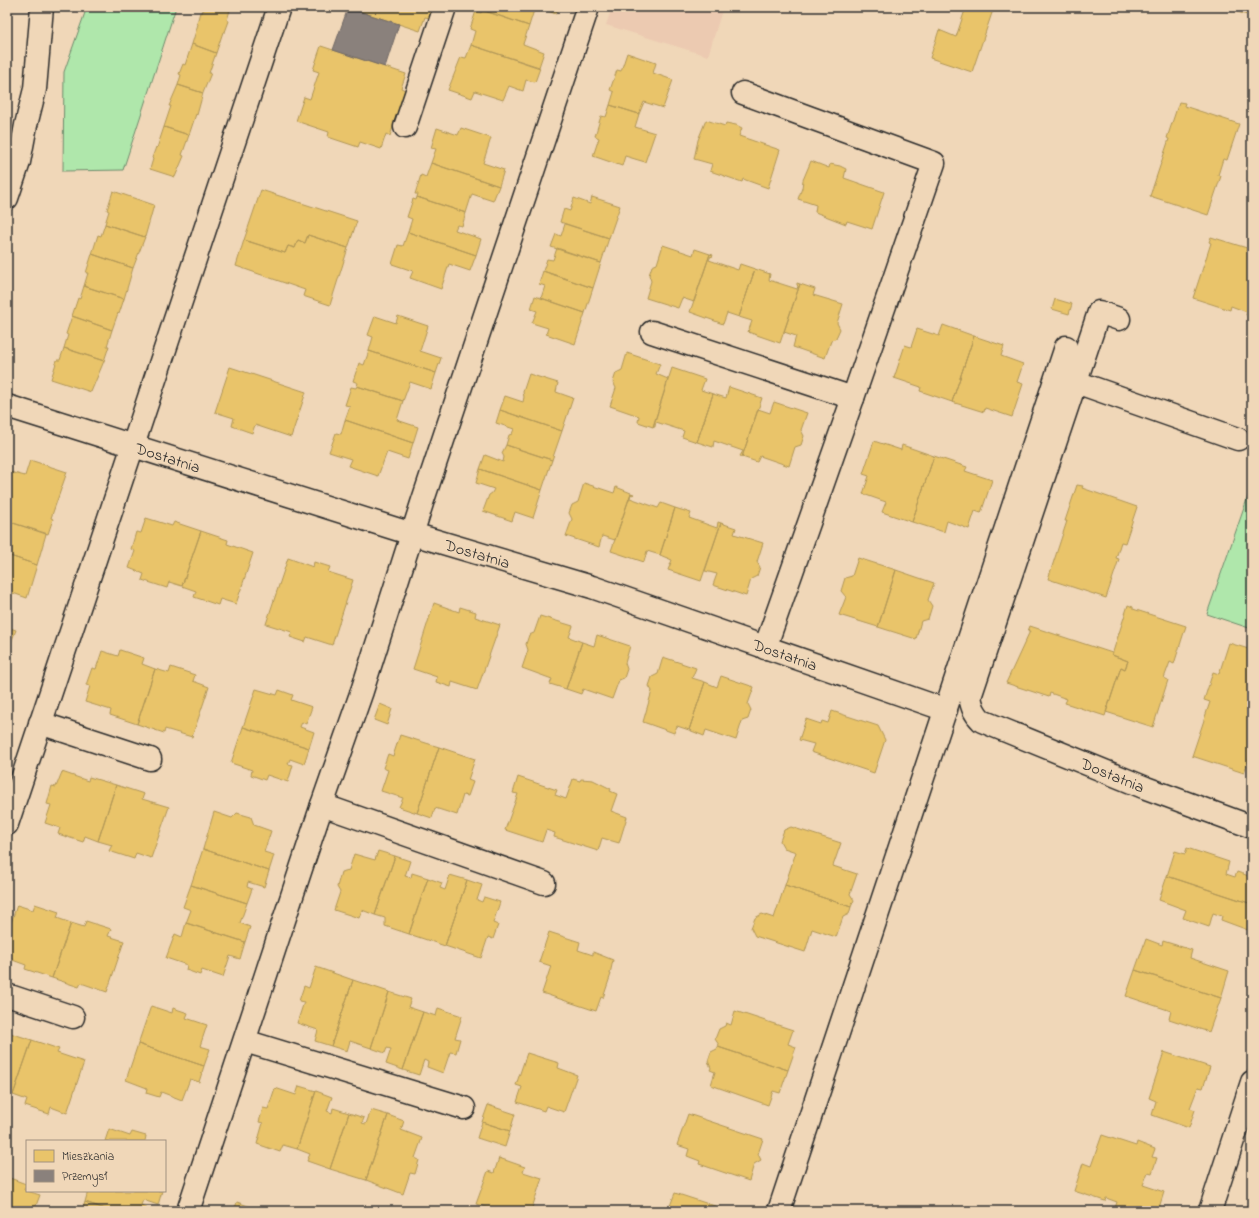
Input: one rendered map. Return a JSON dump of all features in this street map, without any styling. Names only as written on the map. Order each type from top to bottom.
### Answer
[{"type":"street","points":[[7,198],[13,160],[26,125],[35,89],[42,7]]},
{"type":"street","points":[[7,824],[279,7]]},
{"type":"street","points":[[405,127],[445,7]]},
{"type":"street","points":[[188,1211],[588,7]]},
{"type":"street","points":[[743,93],[934,163],[765,648]]},
{"type":"street","points":[[1119,320],[1099,312],[1076,382],[1238,439]]},
{"type":"street","points":[[652,332],[853,398]]},
{"type":"street","points":[[778,1211],[1066,347]]},
{"type":"street","name":"Dostatnia","points":[[1076,382],[970,697],[972,707],[982,721],[1146,788],[1252,827]]},
{"type":"street","name":"Dostatnia","points":[[7,406],[133,447],[413,534],[592,587],[946,710]]},
{"type":"street","points":[[40,723],[150,759]]},
{"type":"street","points":[[322,805],[544,883]]},
{"type":"street","points":[[7,995],[73,1016]]},
{"type":"street","points":[[245,1041],[464,1108]]},
{"type":"street","points":[[1210,1211],[1252,1082]]},
{"type":"shaded area","points":[[612,7],[723,7],[708,56],[606,25]]},
{"type":"green space","points":[[87,7],[176,7],[123,170],[63,171],[64,72]]},
{"type":"green space","points":[[1252,485],[1252,629],[1207,614]]},
{"type":"building: Mieszkania","points":[[204,7],[231,7],[227,20],[229,21],[225,32],[223,32],[216,53],[192,44],[200,12],[202,13]]},
{"type":"building: Mieszkania","points":[[346,7],[433,7],[429,18],[425,17],[420,31]]},
{"type":"building: Mieszkania","points":[[482,7],[535,7],[529,26],[482,10]]},
{"type":"building: Mieszkania","points":[[537,7],[559,7],[556,14]]},
{"type":"building: Mieszkania","points":[[966,7],[994,7],[972,72],[930,58],[939,30],[956,37]]},
{"type":"building: Mieszkania","points":[[1223,7],[1252,7],[1252,12],[1250,16]]},
{"type":"building: Mieszkania","points":[[482,10],[529,26],[523,44],[544,52],[539,67],[471,45],[475,31],[470,29],[476,11],[481,13]]},
{"type":"building: Mieszkania","points":[[192,44],[216,53],[209,73],[211,73],[203,93],[178,85],[181,75],[179,74],[183,64],[185,65]]},
{"type":"building: Mieszkania","points":[[471,45],[540,68],[535,82],[526,80],[523,91],[509,86],[503,100],[475,91],[472,98],[448,90],[461,57],[466,58]]},
{"type":"building: Mieszkania","points":[[321,46],[406,74],[401,88],[405,90],[390,136],[386,134],[381,149],[360,142],[358,147],[328,137],[329,132],[296,121],[304,97],[310,99],[319,72],[313,70]]},
{"type":"building: Mieszkania","points":[[627,53],[656,63],[653,73],[673,80],[663,108],[644,102],[639,114],[610,105],[614,92],[610,90],[617,70],[621,71]]},
{"type":"building: Mieszkania","points":[[178,85],[203,93],[197,115],[196,114],[189,135],[164,127],[171,106],[169,106]]},
{"type":"building: Mieszkania","points":[[1179,102],[1185,103],[1184,106],[1239,124],[1227,160],[1223,159],[1218,175],[1221,176],[1208,215],[1150,196],[1169,139],[1167,138]]},
{"type":"building: Mieszkania","points":[[610,105],[639,114],[635,127],[655,133],[645,162],[625,156],[622,166],[593,156],[599,138],[595,136],[601,116],[606,117]]},
{"type":"building: Mieszkania","points":[[706,120],[725,126],[726,123],[736,125],[742,128],[739,136],[780,150],[768,188],[743,179],[742,182],[710,171],[712,164],[694,159],[698,140]]},
{"type":"building: Mieszkania","points":[[164,127],[189,135],[182,155],[184,156],[175,177],[150,169],[152,158]]},
{"type":"building: Mieszkania","points":[[437,128],[458,135],[461,128],[491,138],[483,163],[504,170],[499,186],[431,163],[436,149],[431,148]]},
{"type":"building: Mieszkania","points":[[811,161],[829,168],[830,164],[840,166],[846,169],[844,178],[884,192],[872,229],[847,221],[846,224],[815,212],[816,205],[798,199],[803,180]]},
{"type":"building: Mieszkania","points":[[431,163],[499,186],[493,201],[472,194],[466,213],[417,197],[418,194],[415,194],[421,175],[426,177]]},
{"type":"building: Mieszkania","points":[[261,190],[357,221],[348,248],[308,235],[305,243],[298,240],[295,248],[288,246],[285,253],[244,240]]},
{"type":"building: Mieszkania","points":[[113,191],[154,205],[145,237],[105,224],[109,211],[107,210]]},
{"type":"building: Mieszkania","points":[[417,197],[466,213],[462,226],[457,225],[455,230],[481,239],[476,255],[408,232],[412,219],[407,217],[413,199],[416,200]]},
{"type":"building: Mieszkania","points":[[592,197],[620,206],[609,238],[560,222],[564,209],[570,211],[574,198],[590,204]]},
{"type":"building: Mieszkania","points":[[105,224],[145,237],[133,268],[92,254],[98,235],[101,236]]},
{"type":"building: Mieszkania","points":[[565,224],[609,238],[601,263],[551,247],[556,234],[561,236]]},
{"type":"building: Mieszkania","points":[[408,232],[476,255],[470,271],[449,264],[441,289],[410,278],[413,271],[392,264],[398,245],[403,246]]},
{"type":"building: Mieszkania","points":[[308,235],[348,248],[330,305],[303,296],[305,290],[236,266],[244,240],[285,253],[288,246],[295,248],[298,240],[305,243]]},
{"type":"building: Mieszkania","points":[[1211,237],[1247,248],[1246,251],[1252,253],[1252,317],[1246,315],[1247,312],[1231,306],[1230,310],[1193,298],[1211,243],[1209,242]]},
{"type":"building: Mieszkania","points":[[663,245],[693,255],[695,249],[710,254],[694,302],[682,298],[678,308],[646,298],[651,281],[649,275],[652,266],[657,264]]},
{"type":"building: Mieszkania","points":[[557,248],[601,263],[593,288],[543,271],[547,259],[553,260]]},
{"type":"building: Mieszkania","points":[[92,254],[133,268],[124,299],[84,286],[88,273],[86,273]]},
{"type":"building: Mieszkania","points":[[710,254],[713,255],[709,260],[738,270],[740,264],[755,269],[739,317],[727,313],[723,324],[690,312]]},
{"type":"building: Mieszkania","points":[[755,269],[770,274],[769,280],[797,289],[797,283],[800,284],[780,343],[748,332],[752,321],[739,317]]},
{"type":"building: Mieszkania","points":[[543,271],[593,288],[585,313],[541,298],[545,286],[539,284]]},
{"type":"building: Mieszkania","points":[[800,284],[815,289],[813,295],[843,304],[837,323],[840,329],[836,338],[831,341],[825,358],[793,347],[796,336],[784,332]]},
{"type":"building: Mieszkania","points":[[84,286],[124,299],[112,330],[72,316]]},
{"type":"building: Mieszkania","points":[[535,296],[585,313],[575,344],[546,334],[548,328],[532,323],[537,311],[531,309]]},
{"type":"building: Mieszkania","points":[[1055,299],[1072,304],[1069,314],[1052,309]]},
{"type":"building: Mieszkania","points":[[72,316],[112,330],[104,361],[64,348],[68,335],[66,334]]},
{"type":"building: Mieszkania","points":[[375,316],[396,323],[398,316],[428,326],[420,351],[441,358],[436,373],[369,351],[373,337],[368,335]]},
{"type":"building: Mieszkania","points":[[943,325],[974,336],[952,402],[920,391],[921,387],[894,378],[905,345],[911,347],[917,329],[939,336]]},
{"type":"building: Mieszkania","points":[[974,336],[1004,346],[1001,356],[1023,364],[1017,382],[1023,384],[1012,417],[985,408],[984,412],[952,402]]},
{"type":"building: Mieszkania","points":[[64,348],[104,361],[91,392],[51,379],[57,360],[60,360]]},
{"type":"building: Mieszkania","points":[[369,351],[436,373],[431,389],[410,382],[403,401],[357,386],[358,383],[353,381],[359,363],[364,365]]},
{"type":"building: Mieszkania","points":[[627,353],[660,364],[656,374],[668,379],[653,427],[638,422],[639,416],[610,406],[616,388],[613,382],[616,373],[622,370]]},
{"type":"building: Mieszkania","points":[[230,367],[306,392],[291,437],[255,425],[252,433],[232,426],[234,418],[215,412]]},
{"type":"building: Mieszkania","points":[[672,368],[705,379],[701,390],[713,394],[697,442],[682,437],[684,431],[656,422],[655,427],[653,427]]},
{"type":"building: Mieszkania","points":[[529,374],[558,383],[556,392],[573,398],[562,431],[500,410],[505,396],[523,402],[523,392]]},
{"type":"building: Mieszkania","points":[[357,386],[403,401],[397,420],[418,427],[413,443],[345,420],[350,406],[345,405],[351,387],[356,388]]},
{"type":"building: Mieszkania","points":[[729,387],[762,398],[742,457],[740,456],[743,451],[714,441],[713,447],[697,442],[713,394],[726,398]]},
{"type":"building: Mieszkania","points":[[774,402],[807,413],[801,430],[804,436],[801,445],[795,447],[789,466],[760,456],[757,462],[742,457],[758,409],[770,413]]},
{"type":"building: Mieszkania","points":[[500,410],[562,431],[552,460],[506,445],[509,435],[512,434],[514,429],[496,423]]},
{"type":"building: Mieszkania","points":[[345,420],[413,443],[408,459],[387,452],[378,476],[348,466],[351,459],[329,452],[336,433],[341,434]]},
{"type":"building: Mieszkania","points":[[874,441],[901,450],[902,445],[934,456],[912,522],[882,512],[886,502],[863,494],[869,476],[863,474]]},
{"type":"building: Mieszkania","points":[[506,445],[552,460],[542,490],[480,469],[485,455],[503,462],[504,457],[502,453]]},
{"type":"building: Mieszkania","points":[[934,456],[967,467],[965,471],[992,480],[981,513],[975,511],[969,529],[947,521],[944,532],[912,522]]},
{"type":"building: Mieszkania","points":[[30,460],[67,472],[51,518],[53,519],[48,534],[7,521],[7,482],[10,472],[25,476]]},
{"type":"building: Mieszkania","points":[[480,469],[542,490],[533,518],[515,512],[512,521],[483,511],[489,495],[494,489],[476,483]]},
{"type":"building: Mieszkania","points":[[584,483],[614,493],[616,487],[631,493],[615,540],[602,536],[599,547],[566,536],[572,519],[569,513],[572,505],[578,502]]},
{"type":"building: Mieszkania","points":[[1077,485],[1137,507],[1125,543],[1121,542],[1116,558],[1119,559],[1106,598],[1048,579]]},
{"type":"building: Mieszkania","points":[[631,493],[634,494],[631,494],[630,498],[658,508],[661,503],[675,508],[660,555],[647,551],[644,562],[611,551]]},
{"type":"building: Mieszkania","points":[[675,508],[691,513],[689,518],[717,528],[718,522],[721,523],[701,581],[668,570],[672,560],[660,555]]},
{"type":"building: Mieszkania","points":[[146,518],[172,526],[174,522],[201,531],[182,586],[169,582],[167,588],[142,580],[144,574],[129,568],[135,551],[131,549],[136,532],[141,533]]},
{"type":"building: Mieszkania","points":[[7,521],[46,534],[37,565],[7,555]]},
{"type":"building: Mieszkania","points":[[721,523],[736,528],[734,534],[763,543],[757,562],[760,567],[757,576],[751,579],[746,596],[713,585],[717,574],[705,571]]},
{"type":"building: Mieszkania","points":[[201,531],[228,540],[227,544],[253,553],[236,604],[220,599],[218,605],[194,597],[196,591],[182,586]]},
{"type":"building: Mieszkania","points":[[7,555],[37,565],[27,598],[7,591]]},
{"type":"building: Mieszkania","points":[[288,558],[313,567],[314,562],[330,567],[328,572],[353,580],[332,645],[307,637],[305,642],[290,637],[292,632],[266,624]]},
{"type":"building: Mieszkania","points":[[858,558],[896,570],[878,627],[839,615],[846,597],[841,591],[845,578],[852,576]]},
{"type":"building: Mieszkania","points":[[896,570],[934,583],[928,600],[932,606],[928,619],[921,621],[916,639],[878,627]]},
{"type":"building: Mieszkania","points":[[434,603],[459,612],[460,607],[476,612],[475,617],[500,625],[477,690],[452,682],[451,687],[436,682],[437,677],[413,669]]},
{"type":"building: Mieszkania","points":[[1128,605],[1133,607],[1133,609],[1186,626],[1174,664],[1170,662],[1164,678],[1168,680],[1153,727],[1106,712],[1121,667],[1125,669],[1128,661],[1112,655]]},
{"type":"building: Mieszkania","points":[[540,616],[573,626],[569,637],[582,642],[566,689],[550,684],[552,679],[522,668],[528,650],[526,644],[529,635],[534,633]]},
{"type":"building: Mieszkania","points":[[1030,626],[1112,653],[1112,655],[1128,661],[1125,669],[1121,667],[1105,716],[1065,703],[1067,699],[1050,693],[1049,697],[1006,683],[1030,631],[1028,631]]},
{"type":"building: Mieszkania","points":[[7,627],[16,630],[7,652]]},
{"type":"building: Mieszkania","points":[[597,635],[630,646],[625,663],[627,669],[624,678],[619,680],[612,699],[583,689],[581,694],[566,689],[582,642],[594,646]]},
{"type":"building: Mieszkania","points":[[1229,643],[1252,650],[1252,749],[1244,773],[1192,756],[1210,702],[1204,700],[1213,672],[1219,674]]},
{"type":"building: Mieszkania","points":[[120,650],[144,658],[142,664],[155,669],[137,724],[110,715],[111,710],[85,702],[90,686],[86,685],[92,668],[96,669],[102,651],[118,656]]},
{"type":"building: Mieszkania","points":[[663,657],[696,668],[692,678],[705,682],[689,730],[677,726],[674,733],[643,722],[652,691],[649,686],[652,677],[658,674]]},
{"type":"building: Mieszkania","points":[[171,667],[195,675],[193,681],[209,687],[192,737],[165,729],[164,733],[137,724],[155,669],[169,673]]},
{"type":"building: Mieszkania","points":[[721,676],[754,687],[748,704],[751,710],[748,719],[742,721],[736,740],[706,730],[704,736],[689,730],[705,682],[717,687]]},
{"type":"building: Mieszkania","points":[[256,689],[277,695],[279,690],[293,695],[291,700],[312,707],[306,724],[302,722],[300,727],[314,732],[309,748],[243,727]]},
{"type":"building: Mieszkania","points":[[380,704],[392,709],[387,725],[374,720]]},
{"type":"building: Mieszkania","points":[[832,711],[878,726],[885,740],[874,773],[811,752],[814,744],[799,740],[806,719],[821,724],[822,721],[828,723]]},
{"type":"building: Mieszkania","points":[[243,727],[309,748],[304,764],[290,759],[288,764],[293,765],[288,782],[267,775],[265,780],[251,775],[252,770],[231,763]]},
{"type":"building: Mieszkania","points":[[400,735],[439,747],[417,813],[399,807],[403,798],[381,791],[388,770],[383,768],[388,754],[393,756]]},
{"type":"building: Mieszkania","points":[[439,747],[475,759],[468,780],[473,782],[468,796],[463,795],[457,815],[435,808],[432,818],[417,813]]},
{"type":"building: Mieszkania","points":[[62,772],[88,781],[89,777],[116,785],[98,841],[85,836],[83,842],[58,834],[60,828],[45,823],[51,805],[47,804],[52,786],[56,787]]},
{"type":"building: Mieszkania","points":[[518,777],[557,790],[555,795],[566,799],[573,779],[580,781],[581,779],[593,780],[611,789],[610,791],[617,794],[611,811],[627,817],[619,843],[602,838],[598,851],[554,837],[555,833],[546,830],[542,842],[505,830],[518,794],[513,793]]},
{"type":"building: Mieszkania","points":[[116,785],[144,794],[142,799],[169,807],[151,858],[136,853],[134,859],[109,851],[112,845],[98,841]]},
{"type":"building: Mieszkania","points":[[214,812],[232,818],[237,813],[251,817],[254,825],[271,831],[264,852],[274,855],[269,871],[203,849]]},
{"type":"building: Mieszkania","points":[[791,827],[841,843],[833,866],[857,874],[850,894],[854,900],[851,907],[785,885],[796,852],[784,848],[780,841],[784,830]]},
{"type":"building: Mieszkania","points":[[1187,848],[1229,862],[1226,874],[1235,877],[1237,872],[1252,877],[1252,904],[1167,876],[1175,851],[1185,854]]},
{"type":"building: Mieszkania","points":[[203,849],[269,871],[264,887],[248,882],[247,887],[252,889],[247,903],[191,885]]},
{"type":"building: Mieszkania","points":[[378,851],[395,856],[375,915],[362,910],[359,918],[334,910],[340,892],[337,887],[341,872],[349,870],[354,854],[375,860]]},
{"type":"building: Mieszkania","points":[[395,856],[410,861],[405,876],[411,878],[412,873],[428,878],[409,934],[385,926],[385,918],[375,915]]},
{"type":"building: Mieszkania","points":[[450,875],[467,880],[445,946],[409,934],[428,878],[442,883],[440,888],[445,890]]},
{"type":"building: Mieszkania","points":[[1167,876],[1252,904],[1252,917],[1248,930],[1221,920],[1222,916],[1213,913],[1209,927],[1183,918],[1186,910],[1159,900]]},
{"type":"building: Mieszkania","points":[[467,880],[482,885],[477,900],[482,902],[484,897],[500,902],[493,923],[498,925],[493,939],[488,937],[481,958],[445,946]]},
{"type":"building: Mieszkania","points":[[191,885],[247,903],[240,923],[250,927],[245,942],[186,923],[191,910],[183,907]]},
{"type":"building: Mieszkania","points":[[785,885],[851,907],[849,914],[843,917],[836,937],[812,929],[805,952],[755,936],[751,928],[755,918],[762,914],[774,918]]},
{"type":"building: Mieszkania","points":[[35,904],[59,912],[57,918],[71,923],[52,978],[25,969],[26,965],[7,958],[7,922],[11,923],[17,905],[33,910]]},
{"type":"building: Mieszkania","points":[[86,921],[111,929],[108,936],[124,941],[107,992],[81,983],[79,987],[52,978],[71,923],[84,927]]},
{"type":"building: Mieszkania","points":[[186,923],[245,942],[240,959],[230,956],[223,977],[202,970],[200,975],[186,970],[187,965],[166,958],[175,934],[182,937]]},
{"type":"building: Mieszkania","points":[[549,932],[580,942],[578,950],[593,955],[593,952],[613,960],[611,974],[603,998],[601,997],[596,1011],[542,993],[551,966],[539,962]]},
{"type":"building: Mieszkania","points":[[1146,939],[1162,945],[1163,941],[1192,950],[1190,958],[1229,971],[1221,998],[1135,970]]},
{"type":"building: Mieszkania","points":[[316,967],[353,980],[331,1046],[315,1041],[318,1030],[297,1023],[304,1002],[299,1001],[304,986],[309,988]]},
{"type":"building: Mieszkania","points":[[1135,970],[1221,998],[1209,1032],[1169,1019],[1171,1011],[1126,996]]},
{"type":"building: Mieszkania","points":[[353,980],[389,992],[371,1048],[350,1041],[347,1051],[331,1046]]},
{"type":"building: Mieszkania","points":[[389,992],[411,999],[408,1007],[423,1012],[403,1070],[386,1064],[391,1049],[387,1048],[385,1053],[371,1048]]},
{"type":"building: Mieszkania","points":[[151,1006],[172,1013],[173,1008],[188,1013],[186,1018],[207,1025],[200,1046],[210,1049],[204,1066],[138,1044]]},
{"type":"building: Mieszkania","points":[[438,1008],[462,1016],[455,1038],[460,1039],[456,1053],[450,1052],[443,1073],[427,1067],[428,1062],[424,1060],[419,1075],[403,1070],[423,1012],[436,1016]]},
{"type":"building: Mieszkania","points":[[735,1011],[793,1030],[788,1044],[796,1047],[788,1070],[718,1047],[719,1045],[715,1039],[719,1029],[725,1026],[726,1023],[731,1025]]},
{"type":"building: Mieszkania","points":[[7,1032],[32,1040],[13,1095],[7,1093]]},
{"type":"building: Mieszkania","points":[[32,1040],[59,1049],[57,1053],[84,1062],[67,1113],[51,1107],[49,1114],[25,1106],[27,1100],[13,1095]]},
{"type":"building: Mieszkania","points":[[138,1044],[204,1066],[199,1082],[190,1079],[182,1100],[161,1092],[159,1097],[146,1093],[147,1088],[126,1080]]},
{"type":"building: Mieszkania","points":[[718,1047],[788,1070],[780,1093],[773,1091],[768,1105],[711,1085],[715,1072],[710,1070],[711,1068],[708,1061],[711,1052]]},
{"type":"building: Mieszkania","points":[[1164,1052],[1210,1067],[1203,1088],[1198,1087],[1190,1108],[1195,1110],[1189,1128],[1152,1115],[1156,1101],[1149,1098]]},
{"type":"building: Mieszkania","points":[[527,1053],[559,1063],[558,1068],[577,1075],[564,1112],[546,1106],[544,1111],[517,1102],[522,1087],[516,1085]]},
{"type":"building: Mieszkania","points":[[299,1086],[316,1091],[297,1149],[283,1145],[280,1152],[257,1144],[263,1123],[259,1122],[263,1108],[268,1109],[275,1088],[296,1095]]},
{"type":"building: Mieszkania","points":[[316,1091],[332,1097],[327,1111],[332,1113],[333,1108],[349,1113],[330,1169],[307,1161],[310,1154],[297,1149]]},
{"type":"building: Mieszkania","points":[[488,1105],[515,1114],[510,1131],[482,1122]]},
{"type":"building: Mieszkania","points":[[371,1110],[388,1115],[366,1180],[330,1169],[349,1113],[364,1118],[362,1123],[366,1124]]},
{"type":"building: Mieszkania","points":[[688,1114],[763,1139],[758,1154],[761,1160],[754,1164],[749,1181],[699,1164],[700,1161],[687,1156],[689,1149],[677,1145]]},
{"type":"building: Mieszkania","points":[[388,1115],[404,1121],[401,1130],[422,1138],[415,1158],[419,1160],[415,1174],[410,1173],[403,1194],[366,1180]]},
{"type":"building: Mieszkania","points":[[482,1122],[510,1131],[505,1147],[477,1138]]},
{"type":"building: Mieszkania","points":[[109,1129],[130,1136],[132,1132],[146,1136],[145,1140],[105,1140]]},
{"type":"building: Mieszkania","points":[[1102,1135],[1136,1146],[1137,1142],[1155,1149],[1152,1157],[1157,1158],[1152,1173],[1148,1172],[1143,1185],[1164,1192],[1158,1211],[1114,1211],[1117,1202],[1106,1198],[1105,1201],[1074,1191],[1083,1163],[1091,1166]]},
{"type":"building: Mieszkania","points":[[499,1158],[525,1167],[523,1172],[542,1178],[531,1211],[498,1211],[476,1204],[488,1171],[494,1173]]},
{"type":"building: Mieszkania","points":[[7,1177],[26,1184],[24,1190],[26,1192],[40,1195],[34,1211],[7,1211]]},
{"type":"building: Mieszkania","points":[[88,1192],[162,1192],[158,1205],[143,1200],[141,1205],[146,1207],[145,1211],[111,1211],[85,1202]]},
{"type":"building: Mieszkania","points":[[675,1193],[730,1211],[668,1211]]},
{"type":"building: Mieszkania","points":[[85,1202],[111,1211],[82,1211]]},
{"type":"building: Mieszkania","points":[[237,1202],[262,1211],[234,1211]]},
{"type":"building: Przemysł","points":[[348,8],[399,24],[385,67],[333,50]]}]
